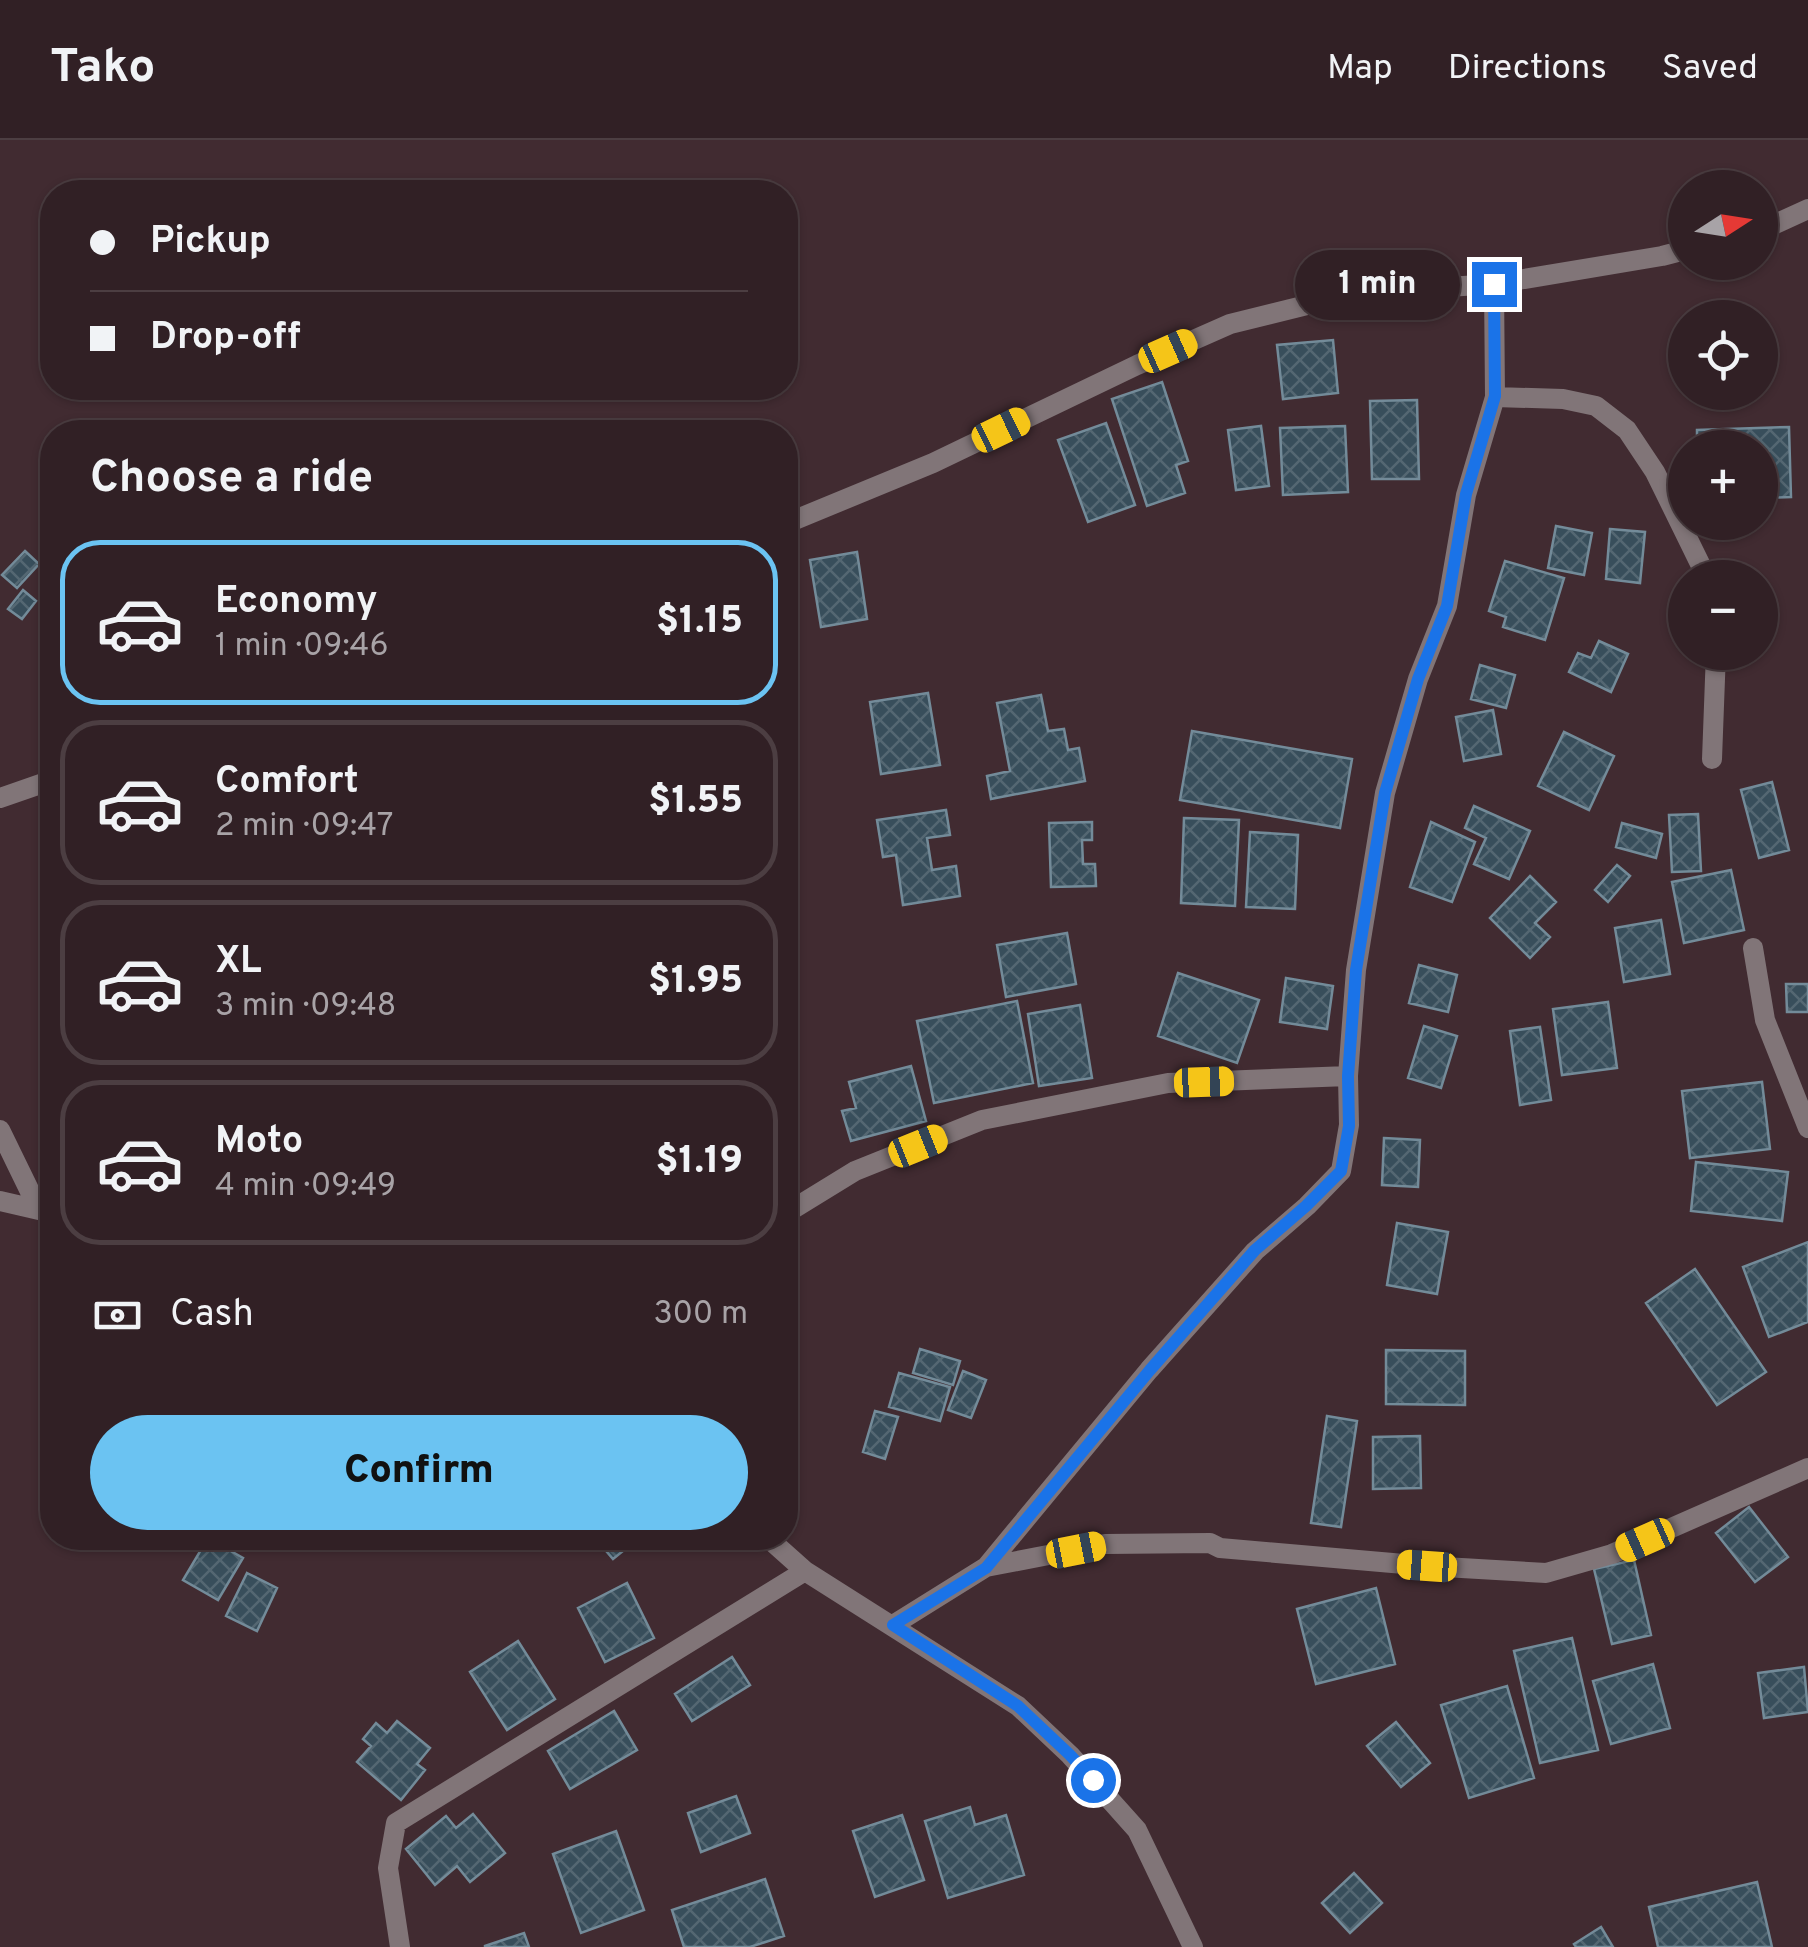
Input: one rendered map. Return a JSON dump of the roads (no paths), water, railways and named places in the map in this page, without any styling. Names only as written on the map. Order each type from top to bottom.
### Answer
[{"type":"street","points":[[1778,222],[1808,208]]},
{"type":"street","points":[[798,519],[933,463],[1230,324],[1338,298],[1494,284],[1668,254]]},
{"type":"street","points":[[893,1625],[986,1568],[1255,1250],[1341,1171],[1349,1126],[1348,1076],[1356,970],[1385,793],[1418,679],[1447,606],[1466,494],[1495,396],[1494,284]]},
{"type":"street","points":[[1495,396],[1563,399],[1596,406],[1628,430],[1655,472],[1699,560]]},
{"type":"street","points":[[1712,758],[1715,670]]},
{"type":"street","points":[[0,798],[40,784]]},
{"type":"street","points":[[1753,948],[1765,1020],[1808,1128]]},
{"type":"street","points":[[798,1206],[855,1171],[982,1120],[1168,1083],[1348,1076]]},
{"type":"street","points":[[0,1130],[40,1201]]},
{"type":"street","points":[[0,1201],[40,1209]]},
{"type":"street","points":[[986,1568],[1105,1544],[1194,1542],[1220,1548],[1546,1573],[1612,1554],[1808,1468]]},
{"type":"street","points":[[782,1550],[805,1570],[1018,1706],[1070,1755],[1138,1830],[1194,1947]]},
{"type":"street","points":[[400,1947],[388,1868],[396,1823],[805,1570]]}]
